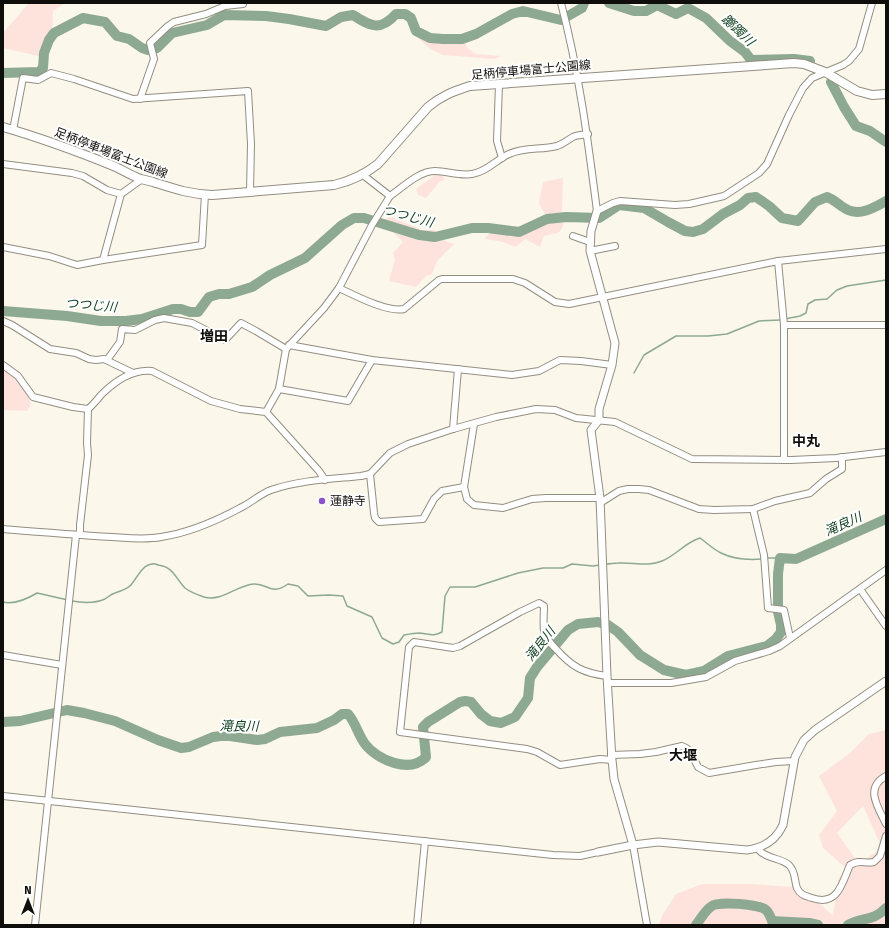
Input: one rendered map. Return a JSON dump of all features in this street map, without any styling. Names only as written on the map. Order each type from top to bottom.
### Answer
[{"type":"main road","name":"足柄停車場富士公園線","points":[[3,128],[13,130],[87,156],[142,179],[175,190],[205,194],[334,185],[352,180],[363,175],[378,164],[428,107],[439,98],[470,86],[784,63],[804,64],[825,72],[857,91],[872,95],[886,94]]},
{"type":"street","points":[[561,3],[578,78],[588,134],[595,216],[590,242],[590,251],[615,343],[612,365],[600,409],[599,420],[591,430],[600,500],[611,757],[614,780],[633,845],[647,925]]},
{"type":"street","points":[[595,216],[613,203],[620,201],[675,205],[724,196],[759,173],[767,164],[803,88],[812,78],[849,61],[859,49],[872,3]]},
{"type":"street","points":[[140,99],[154,59],[150,43],[168,26],[174,22],[206,14],[225,6],[243,4]]},
{"type":"street","points":[[13,130],[23,78],[38,80],[51,73],[133,99],[248,91],[251,144],[250,192]]},
{"type":"street","points":[[499,84],[497,141],[502,158]]},
{"type":"street","points":[[266,412],[279,389],[288,347],[320,313],[339,288],[372,225],[390,196],[420,175],[428,172],[434,171],[472,174],[488,168],[509,154],[520,150],[544,149],[564,144],[573,136],[588,134]]},
{"type":"street","points":[[3,164],[72,173],[83,176],[107,190],[121,194]]},
{"type":"street","points":[[363,175],[390,196]]},
{"type":"street","points":[[103,260],[121,194],[142,179]]},
{"type":"street","points":[[3,247],[50,256],[77,265],[202,245],[205,194]]},
{"type":"street","points":[[573,236],[590,242]]},
{"type":"street","points":[[590,251],[615,246]]},
{"type":"street","points":[[339,288],[377,305],[400,310],[404,309],[442,279],[513,279],[525,284],[555,302],[569,304],[778,261],[886,249]]},
{"type":"street","points":[[778,261],[784,325],[784,460]]},
{"type":"street","points":[[107,360],[120,342],[122,329],[135,330],[155,320],[164,318],[192,323],[225,340],[241,323],[288,347],[372,360],[512,375],[539,371],[560,360],[612,365]]},
{"type":"street","points":[[3,321],[50,349],[76,353],[89,359],[96,360],[104,358],[133,373]]},
{"type":"street","points":[[784,325],[886,325]]},
{"type":"street","points":[[279,389],[348,401],[372,360]]},
{"type":"street","points":[[3,365],[18,376],[33,397],[73,407],[88,409],[109,387],[120,379],[133,373],[147,370],[152,371],[211,400],[240,409],[266,412],[320,471],[325,480]]},
{"type":"street","points":[[452,429],[458,369]]},
{"type":"street","points":[[35,925],[68,604],[80,525],[88,455],[88,409]]},
{"type":"street","points":[[3,529],[146,539],[160,538],[177,534],[216,520],[241,508],[270,490],[283,486],[370,474],[390,454],[400,447],[452,429],[496,417],[536,409],[555,410],[576,418],[615,422],[692,459],[784,460],[842,457],[886,452]]},
{"type":"street","points":[[474,424],[464,487],[467,499],[474,505],[502,508],[521,502],[546,498],[600,500],[619,491],[639,489],[649,490],[699,509],[753,509],[781,499],[810,493],[826,479],[842,469],[842,457]]},
{"type":"street","points":[[370,474],[374,513],[380,522],[423,519],[434,499],[442,491],[464,487]]},
{"type":"street","points":[[753,509],[764,560],[768,608],[784,610],[790,638]]},
{"type":"street","points":[[794,761],[769,763],[708,773],[698,768],[690,751],[682,746],[645,754],[611,757],[560,765],[537,752],[526,749],[400,732],[409,648],[414,642],[453,648],[460,646],[520,612],[540,603],[544,606],[544,631],[547,639],[569,663],[577,668],[607,679],[670,683],[706,677],[735,660],[769,651],[780,646],[886,570]]},
{"type":"street","points":[[860,589],[886,626]]},
{"type":"street","points":[[3,656],[62,665]]},
{"type":"street","points":[[3,796],[554,856],[580,856],[633,845],[658,842],[747,850],[757,848],[767,843],[780,832],[794,761],[804,740],[886,681]]},
{"type":"street","points":[[886,776],[877,783],[874,788],[875,802],[886,824]]},
{"type":"street","points":[[757,848],[763,854],[789,865],[794,872],[797,888],[802,895],[823,900],[831,899],[838,893],[850,865],[857,861],[868,863],[874,862],[880,856],[886,836]]},
{"type":"street","points":[[417,925],[426,841]]},
{"type":"shaded area","points":[[29,3],[65,3],[53,11],[52,45],[43,57],[3,48],[3,33]]},
{"type":"shaded area","points":[[408,29],[466,41],[466,47],[476,54],[501,56],[495,59],[443,55],[430,49]]},
{"type":"shaded area","points":[[435,175],[442,175],[445,180],[440,181],[426,198],[418,195],[416,189]]},
{"type":"shaded area","points":[[563,178],[562,212],[546,216],[539,203],[543,182]]},
{"type":"shaded area","points":[[389,216],[422,230],[435,230],[445,241],[454,244],[437,261],[432,274],[426,276],[416,287],[389,281],[395,260],[393,253],[403,242],[393,232],[380,228]]},
{"type":"shaded area","points":[[545,219],[564,221],[562,229],[558,233],[544,236],[540,247],[525,239],[519,245],[514,246],[500,241],[484,239],[491,232],[527,228]]},
{"type":"shaded area","points":[[3,370],[14,375],[22,383],[31,404],[27,411],[3,411]]},
{"type":"shaded area","points":[[886,730],[886,925],[659,925],[663,914],[676,894],[702,884],[752,884],[793,887],[815,899],[833,916],[839,877],[882,848],[863,806],[837,833],[857,861],[846,868],[823,848],[819,835],[837,811],[819,776],[850,753],[869,734]]},
{"type":"waterway","name":"躑躅川","points":[[3,73],[39,72],[43,68],[44,53],[49,40],[54,33],[83,18],[105,22],[117,36],[129,39],[142,48],[148,50],[157,48],[172,33],[207,25],[224,15],[266,16],[326,26],[341,17],[353,15],[370,24],[380,25],[390,20],[396,14],[405,14],[411,18],[416,31],[430,38],[462,39],[476,34],[512,14],[523,11],[561,20],[582,8],[584,3]]},
{"type":"waterway","name":"躑躅川","points":[[609,3],[634,11],[646,11],[657,5],[676,14],[688,8],[706,18],[730,41],[745,52],[751,60],[794,59],[810,61]]},
{"type":"waterway","name":"躑躅川","points":[[831,82],[856,126],[870,131],[886,142]]},
{"type":"waterway","name":"つつじ川","points":[[3,311],[67,316],[101,321],[126,321],[142,319],[173,309],[198,312],[209,297],[219,294],[229,294],[252,287],[270,275],[305,258],[342,225],[354,218],[364,218],[419,235],[435,237],[472,228],[488,228],[519,232],[547,219],[566,217],[599,218],[619,205],[644,208],[685,231],[693,232],[703,229],[723,214],[740,205],[748,198],[756,197],[782,218],[798,221],[815,202],[827,197],[853,212],[868,210],[886,201]]},
{"type":"waterway","points":[[785,319],[800,316],[806,313],[808,304],[815,300],[827,299],[837,290],[847,286],[886,280]]},
{"type":"waterway","points":[[634,373],[644,355],[676,336],[708,336],[727,334],[759,321],[781,320]]},
{"type":"waterway","name":"滝良川","points":[[3,722],[20,721],[67,710],[115,721],[158,740],[181,748],[189,747],[213,737],[221,736],[257,740],[265,739],[280,732],[317,728],[334,720],[342,714],[348,714],[370,750],[385,760],[403,765],[411,764],[419,762],[426,757],[423,727],[428,722],[460,702],[471,702],[481,714],[490,721],[501,723],[515,717],[528,698],[530,678],[537,667],[568,630],[578,624],[598,622],[608,625],[618,632],[640,655],[664,670],[686,675],[704,671],[728,656],[767,646],[776,639],[781,632],[778,612],[778,574],[780,558],[796,559],[886,519]]},
{"type":"waterway","points":[[606,564],[657,563],[672,556],[689,543],[700,538],[715,550],[731,557],[741,559],[762,559]]},
{"type":"waterway","points":[[766,558],[780,558]]},
{"type":"waterway","points":[[72,601],[88,603],[105,599],[112,594],[124,590],[133,582],[145,567],[154,564],[168,568],[185,588],[204,597],[217,597],[254,584],[259,584],[274,589],[278,589],[288,584],[298,586],[308,596],[343,596],[347,606],[372,617],[382,638],[393,644],[399,642],[404,635],[420,633],[433,635],[442,632],[445,596],[450,587],[475,587],[518,573],[543,568],[563,568],[572,564],[593,566],[600,565]]},
{"type":"waterway","points":[[3,602],[16,602],[37,593],[68,600]]},
{"type":"waterway","points":[[696,925],[705,912],[712,906],[716,904],[730,903],[762,908],[767,911],[772,921],[809,923],[818,925]]},
{"type":"waterway","points":[[848,925],[853,922],[872,918],[886,908]]},
{"type":"place","name":"蓮静寺","points":[[322,501]]},
{"type":"district","name":"増田","points":[[214,336]]},
{"type":"district","name":"中丸","points":[[806,441]]},
{"type":"district","name":"大堰","points":[[683,755]]}]
